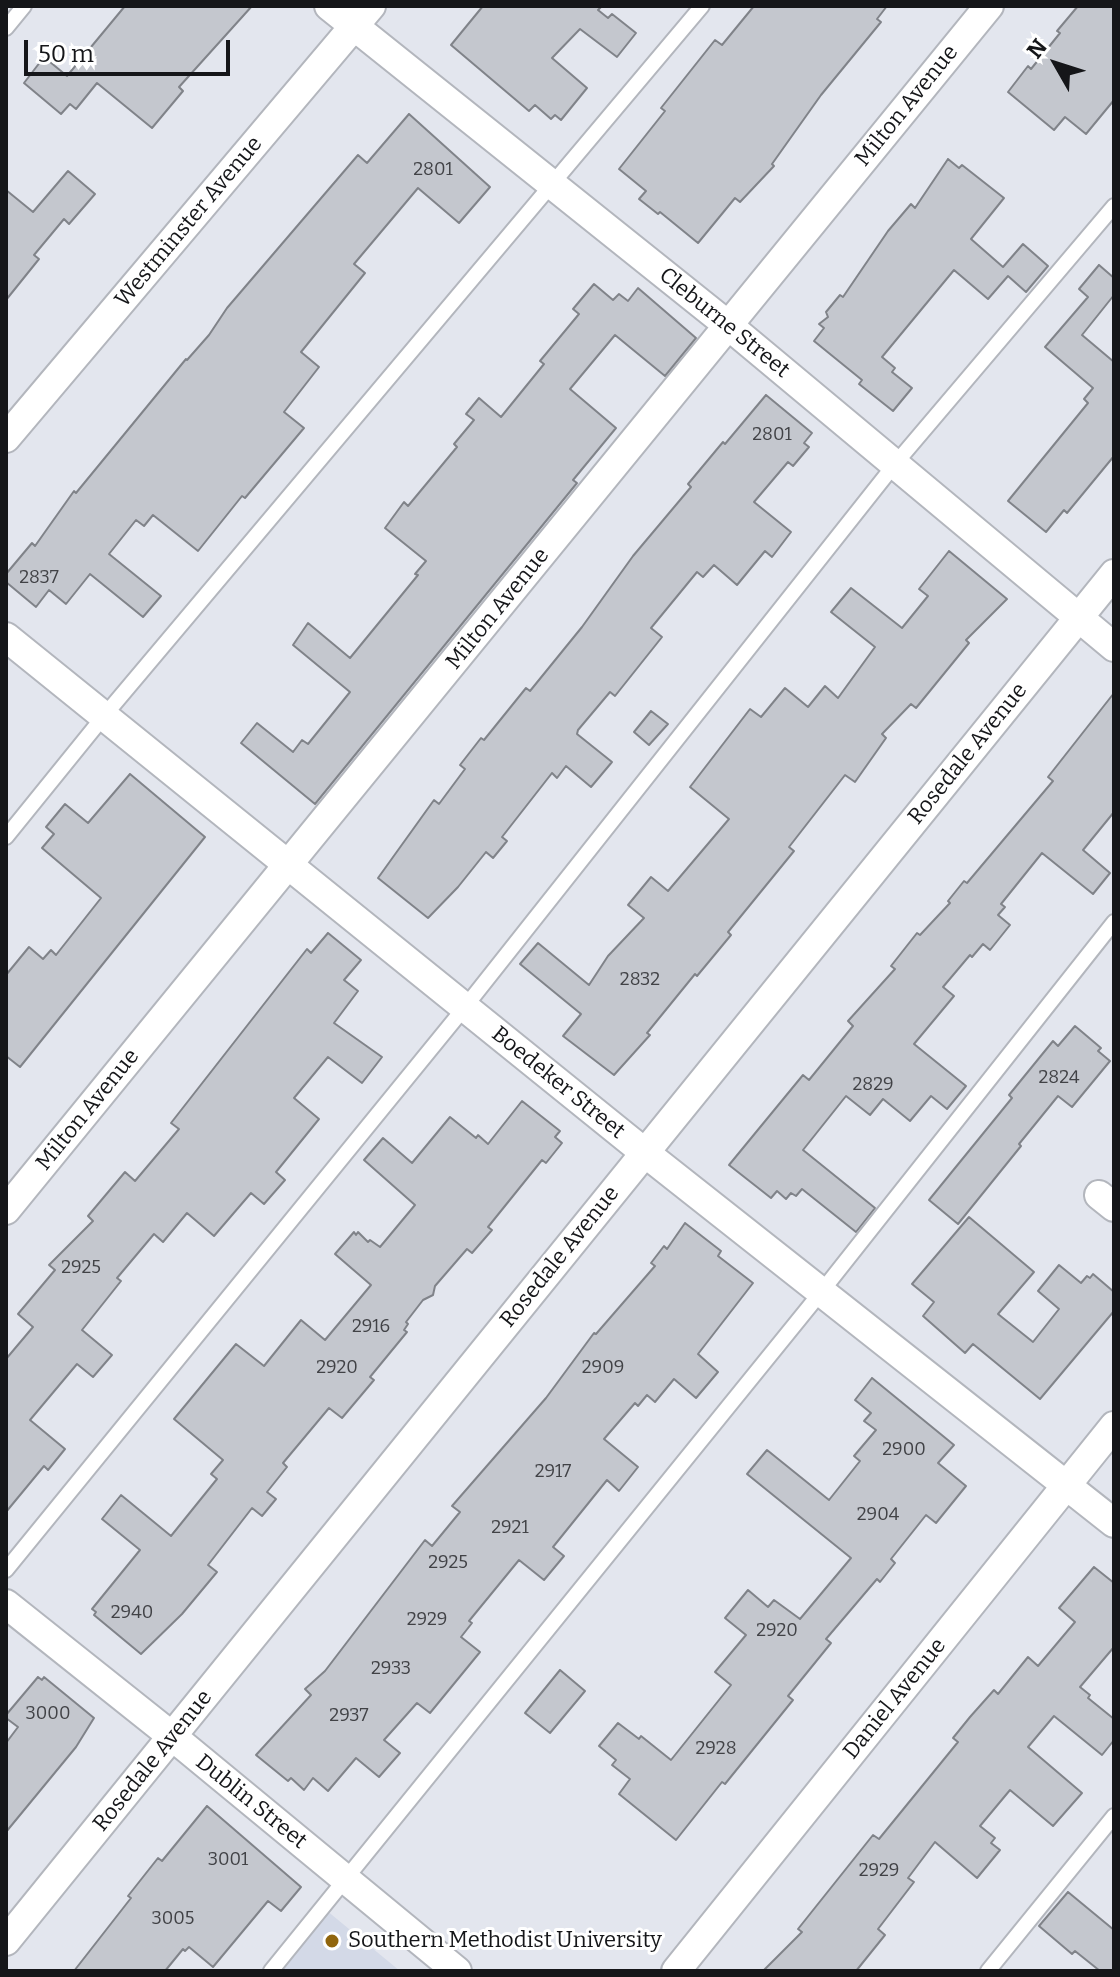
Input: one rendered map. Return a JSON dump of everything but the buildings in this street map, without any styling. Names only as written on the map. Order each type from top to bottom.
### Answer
[{"type":"street","name":"Cleburne Street","points":[[329,6],[363,16],[553,185],[729,326],[1114,647]]},
{"type":"street","name":"Milton Avenue","points":[[6,1210],[989,6]]},
{"type":"street","name":"Westminster Avenue","points":[[6,438],[363,16]]},
{"type":"street","name":"Rosedale Avenue","points":[[6,1941],[1114,574]]},
{"type":"street","name":"Boedeker Street","points":[[6,637],[644,1152],[1114,1523]]},
{"type":"street","name":"Daniel Avenue","points":[[676,1971],[1114,1426]]},
{"type":"street","name":"Dublin Street","points":[[6,1604],[457,1971]]},
{"type":"lane","points":[[6,28],[24,6]]},
{"type":"lane","points":[[6,837],[104,716],[702,6]]},
{"type":"lane","points":[[6,1570],[465,1007],[895,464],[1114,206]]},
{"type":"lane","points":[[271,1971],[822,1291],[1114,922]]},
{"type":"lane","points":[[988,1971],[1114,1816]]},
{"type":"shaded area","name":"Southern Methodist University","points":[[326,1910],[400,1971],[277,1971]]},
{"type":"place","name":"Southern Methodist University","points":[[332,1941]]}]
